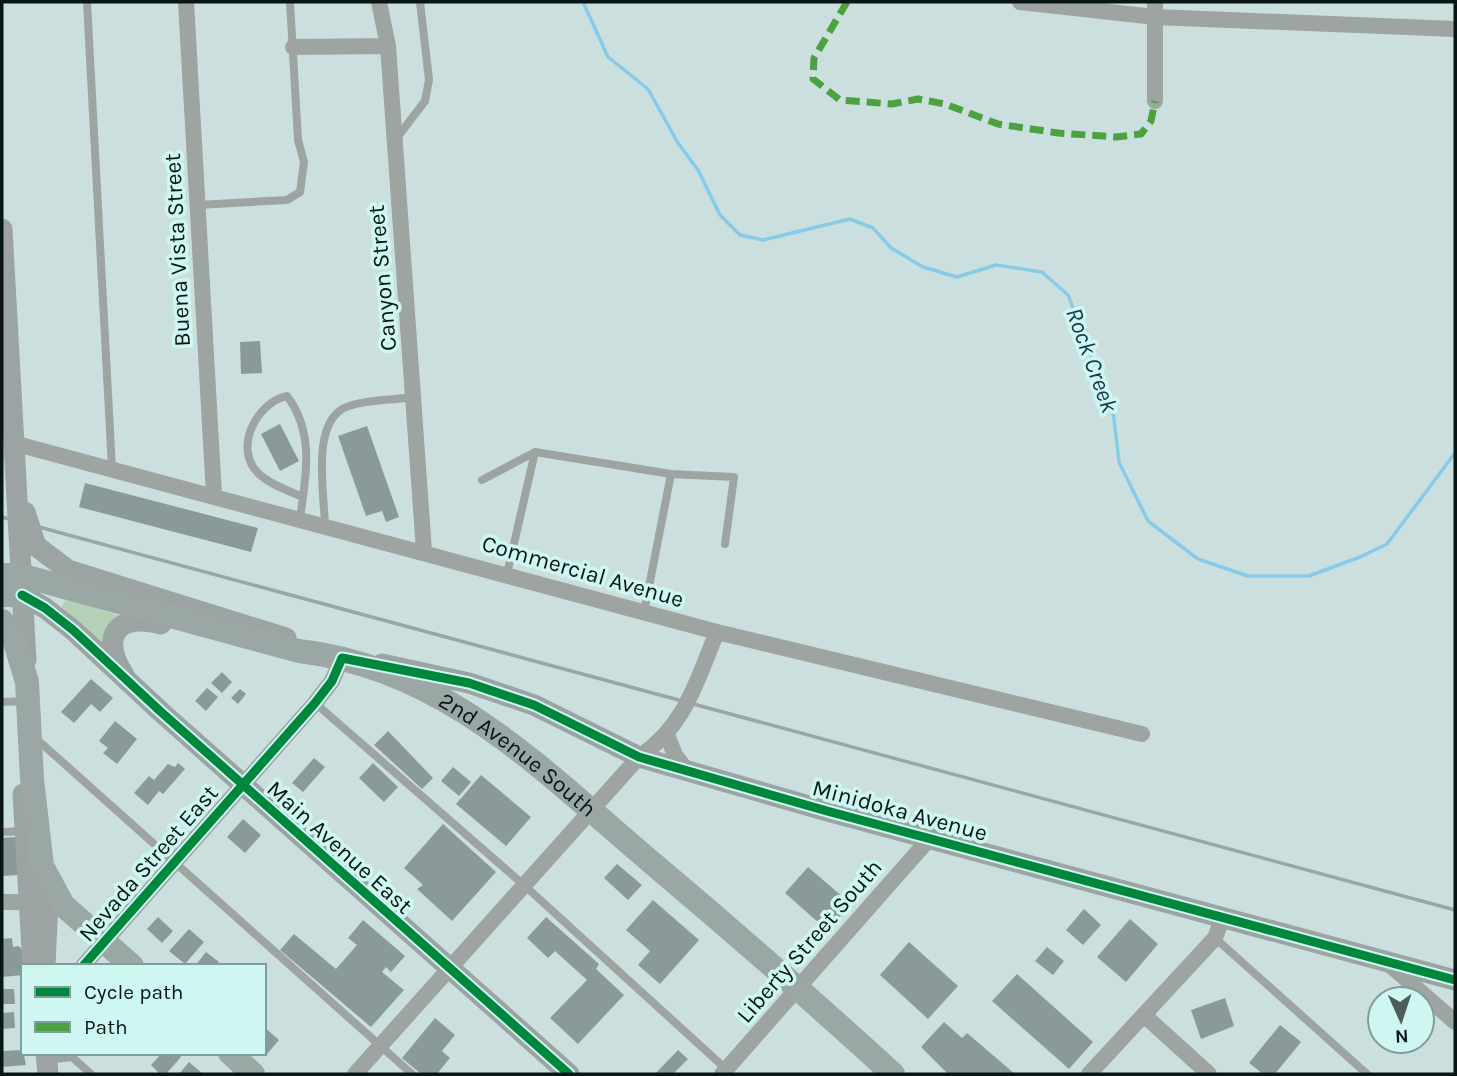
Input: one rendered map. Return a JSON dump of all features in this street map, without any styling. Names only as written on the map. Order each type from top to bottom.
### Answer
[{"type":"main road","name":"2nd Avenue South","points":[[11,585],[299,651],[336,656],[432,693],[476,716],[798,988],[894,1074]]},
{"type":"main road","points":[[2,621],[14,639],[28,696],[38,844],[47,898],[130,964]]},
{"type":"main road","points":[[232,1055],[253,1074]]},
{"type":"street","name":"Buena Vista Street","points":[[186,2],[214,495]]},
{"type":"street","name":"Canyon Street","points":[[379,2],[388,46],[424,551]]},
{"type":"street","points":[[1020,2],[1455,29]]},
{"type":"street","points":[[1155,9],[1155,101]]},
{"type":"street","points":[[293,47],[388,46]]},
{"type":"street","points":[[2,229],[11,463],[11,585],[28,696],[41,743],[47,898],[45,964]]},
{"type":"street","name":"Commercial Avenue","points":[[11,463],[112,468],[717,632],[1142,734]]},
{"type":"street","name":"Minidoka Avenue","points":[[11,463],[36,546],[68,570],[94,581],[252,625],[336,656],[410,669],[507,696],[559,717],[639,757],[1455,980]]},
{"type":"street","name":"Main Avenue East","points":[[11,585],[61,620],[131,686],[569,1074]]},
{"type":"street","points":[[131,686],[116,661],[113,648],[118,628],[131,620],[141,618],[238,644],[299,651]]},
{"type":"street","points":[[355,1074],[639,757],[667,735],[689,702],[717,632]]},
{"type":"street","name":"Nevada Street East","points":[[85,964],[315,703],[331,681],[336,656]]},
{"type":"street","points":[[28,696],[20,741],[25,830],[47,898],[33,964]]},
{"type":"street","points":[[667,735],[674,755],[687,771]]},
{"type":"street","name":"Liberty Street South","points":[[726,1073],[930,838]]},
{"type":"street","points":[[2,902],[47,898]]},
{"type":"street","points":[[1089,1074],[1215,938],[1223,916]]},
{"type":"street","points":[[1385,961],[1455,1022]]},
{"type":"street","points":[[1144,1016],[1209,1074]]},
{"type":"lane","points":[[87,2],[112,468]]},
{"type":"lane","points":[[198,205],[287,200],[300,192],[303,162],[298,140],[290,2]]},
{"type":"lane","points":[[394,142],[425,101],[429,80],[420,2]]},
{"type":"lane","points":[[300,518],[308,466],[307,442],[295,406],[287,396],[275,398],[251,427],[247,439],[251,460],[257,472],[303,497]]},
{"type":"lane","points":[[325,525],[323,443],[330,419],[348,406],[414,397]]},
{"type":"lane","points":[[507,574],[535,452]]},
{"type":"lane","points":[[482,480],[535,452],[671,474],[734,477],[725,544]]},
{"type":"lane","points":[[644,612],[671,474]]},
{"type":"lane","points":[[2,702],[28,696]]},
{"type":"lane","points":[[315,703],[526,886],[726,1073]]},
{"type":"lane","points":[[41,743],[172,863],[412,1074]]},
{"type":"lane","points":[[2,832],[25,830]]},
{"type":"lane","points":[[1215,938],[1367,1074]]},
{"type":"lane","points":[[47,1063],[72,1057],[91,1074]]},
{"type":"green space","points":[[66,598],[120,616],[104,644],[98,648],[62,607]]},
{"type":"building","points":[[260,341],[262,373],[241,374],[240,342]]},
{"type":"building","points":[[280,424],[299,461],[280,471],[261,434]]},
{"type":"building","points":[[367,426],[399,517],[386,522],[382,511],[366,516],[338,436]]},
{"type":"building","points":[[85,483],[258,528],[251,552],[79,507]]},
{"type":"building","points":[[222,672],[232,682],[222,693],[211,683]]},
{"type":"building","points":[[91,679],[113,698],[100,712],[91,704],[74,723],[61,712]]},
{"type":"building","points":[[207,688],[218,697],[206,711],[195,701]]},
{"type":"building","points":[[240,689],[246,694],[238,704],[231,698]]},
{"type":"building","points":[[115,721],[137,739],[117,764],[103,753],[108,748],[99,741]]},
{"type":"building","points":[[388,731],[433,778],[422,789],[374,745]]},
{"type":"building","points":[[314,758],[325,767],[303,792],[292,783]]},
{"type":"building","points":[[178,763],[185,769],[163,794],[159,791],[148,805],[134,793],[149,776],[154,780],[168,764],[175,767]]},
{"type":"building","points":[[373,763],[398,787],[384,802],[359,778]]},
{"type":"building","points":[[453,767],[471,782],[459,796],[441,781]]},
{"type":"building","points":[[481,775],[531,817],[506,846],[456,804]]},
{"type":"building","points":[[243,819],[261,835],[245,853],[227,837]]},
{"type":"building","points":[[443,824],[496,872],[452,921],[417,889],[423,885],[404,868]]},
{"type":"building","points":[[16,837],[18,875],[2,876],[2,838]]},
{"type":"building","points":[[617,864],[642,885],[628,900],[604,878]]},
{"type":"building","points":[[808,867],[851,904],[828,931],[785,893]]},
{"type":"building","points":[[653,900],[699,940],[660,984],[638,965],[650,951],[626,930]]},
{"type":"building","points":[[1084,909],[1101,925],[1083,945],[1066,930]]},
{"type":"building","points":[[158,917],[173,931],[162,943],[147,929]]},
{"type":"building","points":[[546,917],[599,964],[596,969],[624,995],[578,1044],[550,1018],[587,980],[555,951],[548,958],[527,938]]},
{"type":"building","points":[[1130,919],[1158,944],[1126,982],[1097,957]]},
{"type":"building","points":[[363,920],[405,956],[391,972],[386,967],[382,972],[404,990],[371,1027],[280,950],[294,934],[336,969],[357,945],[348,938]]},
{"type":"building","points":[[189,929],[204,942],[185,964],[169,951]]},
{"type":"building","points":[[12,938],[13,947],[19,946],[23,951],[21,975],[2,977],[2,939]]},
{"type":"building","points":[[909,942],[958,986],[928,1019],[880,975]]},
{"type":"building","points":[[1047,947],[1064,961],[1053,975],[1035,961]]},
{"type":"building","points":[[206,952],[219,962],[218,964],[197,964]]},
{"type":"building","points":[[1017,974],[1093,1042],[1069,1069],[992,1001]]},
{"type":"building","points":[[2,989],[14,989],[15,1004],[2,1004]]},
{"type":"building","points":[[1225,998],[1234,1026],[1201,1039],[1191,1010]]},
{"type":"building","points":[[14,1012],[15,1028],[2,1029],[2,1013]]},
{"type":"building","points":[[435,1018],[455,1035],[442,1051],[450,1058],[437,1074],[421,1074],[402,1058]]},
{"type":"building","points":[[944,1022],[962,1038],[967,1033],[1015,1074],[948,1074],[921,1047]]},
{"type":"building","points":[[1280,1025],[1301,1042],[1275,1074],[1263,1074],[1249,1063]]},
{"type":"building","points":[[266,1029],[279,1040],[266,1053]]},
{"type":"building","points":[[21,1050],[26,1065],[2,1067],[2,1051]]},
{"type":"building","points":[[678,1050],[688,1059],[673,1074],[655,1074]]},
{"type":"building","points":[[160,1055],[181,1057],[166,1074],[160,1074],[151,1065]]},
{"type":"building","points":[[189,1062],[202,1073],[179,1074]]},
{"type":"waterway","name":"Rock Creek","points":[[583,2],[608,57],[648,89],[678,143],[698,170],[720,215],[740,235],[763,240],[850,219],[873,228],[891,248],[923,267],[957,277],[996,265],[1042,272],[1068,295],[1113,411],[1119,462],[1148,521],[1198,559],[1248,576],[1309,576],[1360,557],[1387,544],[1455,453]]},
{"type":"railway","points":[[2,517],[1455,910]]},
{"type":"marked path","points":[[847,2],[814,58],[813,79],[840,100],[892,104],[918,99],[945,104],[998,124],[1058,133],[1116,137],[1141,134],[1151,121],[1155,101]]},
{"type":"cycle path","points":[[22,595],[45,608],[73,630],[160,711],[569,1074]]},
{"type":"cycle path","points":[[85,964],[315,703],[332,681],[342,658],[469,683],[534,705],[639,757],[827,811],[1455,980]]}]
